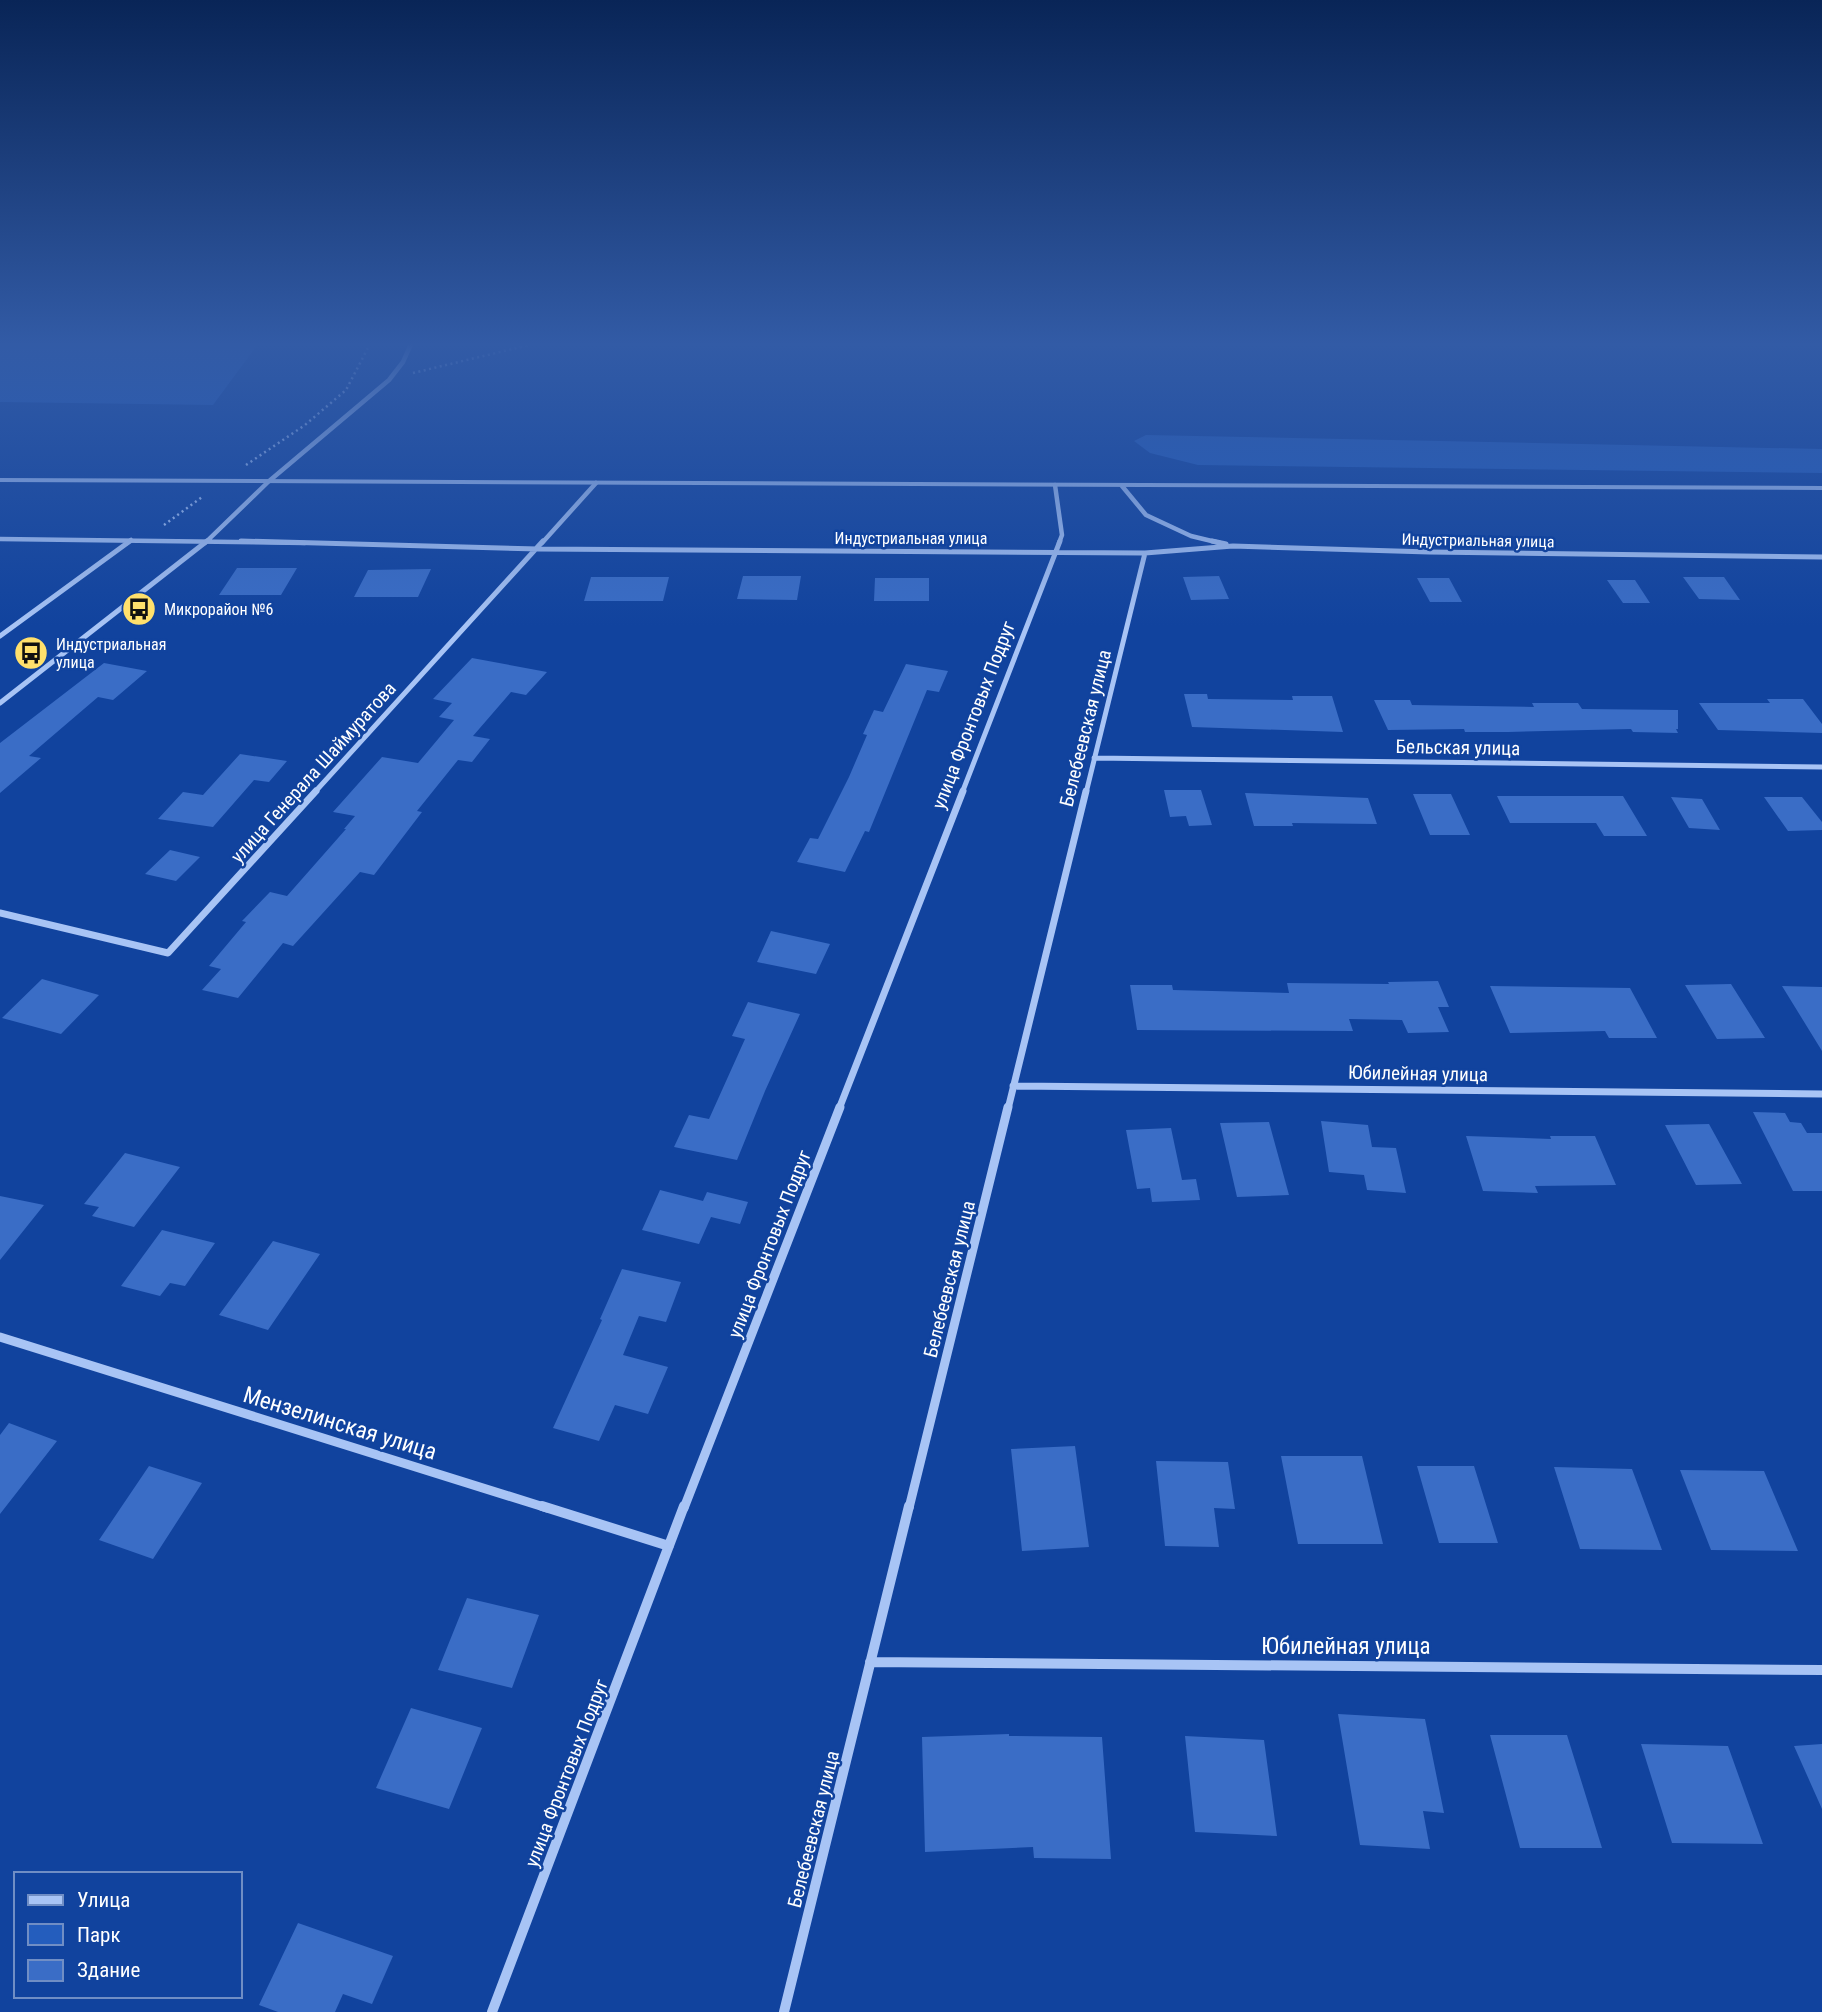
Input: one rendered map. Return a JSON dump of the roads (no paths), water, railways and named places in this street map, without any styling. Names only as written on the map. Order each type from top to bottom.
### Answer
[{"type":"street","points":[[0,702],[208,540],[268,482],[320,438]]},
{"type":"street","points":[[0,480],[1822,488]]},
{"type":"street","name":"улица Генерала Шаймуратова","points":[[0,912],[169,953],[596,483]]},
{"type":"street","name":"улица Фронтовых Подруг","points":[[492,2012],[669,1546],[1062,535],[1055,485]]},
{"type":"street","points":[[1122,486],[1146,515],[1191,536],[1233,546]]},
{"type":"street","name":"Индустриальная улица","points":[[0,539],[208,540],[538,549],[1145,553],[1233,546],[1429,552],[1822,557]]},
{"type":"street","points":[[0,636],[132,539]]},
{"type":"street","name":"Белебеевская улица","points":[[784,2012],[1145,553]]},
{"type":"street","name":"Бельская улица","points":[[1094,758],[1822,767]]},
{"type":"street","name":"Юбилейная улица","points":[[1013,1086],[1822,1094]]},
{"type":"street","name":"Мензелинская улица","points":[[0,1337],[669,1546]]},
{"type":"street","name":"Юбилейная улица","points":[[870,1662],[1822,1670]]},
{"type":"place","name":"Микрорайон №6","points":[[139,609]]},
{"type":"place","name":"Индустриальная улица","points":[[31,653]]}]
